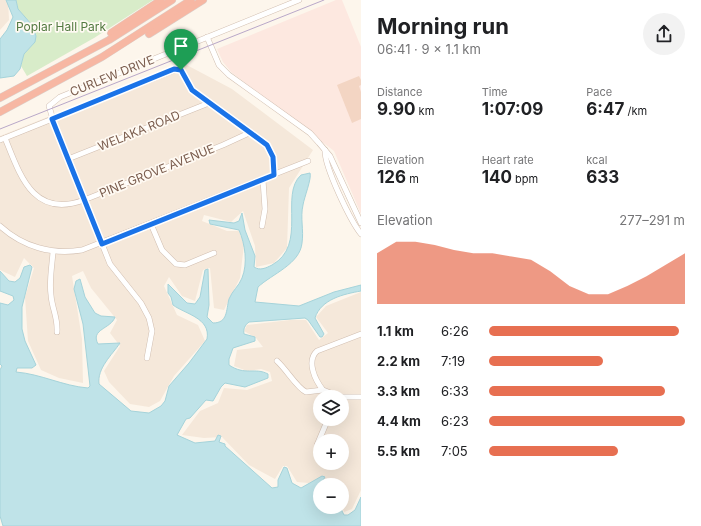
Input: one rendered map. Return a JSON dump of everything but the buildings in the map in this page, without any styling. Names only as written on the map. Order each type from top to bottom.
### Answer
[{"type":"highway","points":[[45,74],[161,0]]},
{"type":"highway","points":[[0,98],[115,36],[172,0]]},
{"type":"highway","points":[[102,57],[191,0]]},
{"type":"highway","points":[[0,112],[102,57],[137,41],[203,0]]},
{"type":"street","name":"CURLEW DRIVE","points":[[52,119],[49,106],[56,100],[299,0]]},
{"type":"street","points":[[207,37],[223,69],[310,134],[330,156],[361,223]]},
{"type":"street","name":"CURLEW DRIVE","points":[[2,139],[174,69],[181,70],[189,87],[209,103]]},
{"type":"street","points":[[209,103],[270,149],[273,157],[274,175]]},
{"type":"street","name":"WELAKA ROAD","points":[[68,159],[209,103]]},
{"type":"street","points":[[52,119],[102,244],[114,270],[141,303],[149,318],[152,338],[147,358]]},
{"type":"street","name":"PINE GROVE AVENUE","points":[[2,139],[24,182],[37,196],[49,202],[73,204],[224,145],[249,133]]},
{"type":"street","points":[[324,150],[337,188],[352,220],[361,234]]},
{"type":"street","points":[[0,226],[18,240],[36,248],[53,252],[70,252],[102,244],[308,162]]},
{"type":"street","points":[[262,226],[265,208],[263,180]]},
{"type":"street","points":[[151,224],[162,250],[176,264],[186,265],[214,253]]},
{"type":"street","points":[[53,252],[50,287],[57,318],[57,332]]},
{"type":"street","points":[[323,390],[312,368],[311,361],[317,351],[361,334]]},
{"type":"street","points":[[277,362],[286,370],[302,391],[313,392]]},
{"type":"street","points":[[349,396],[361,397]]},
{"type":"shaded area","points":[[0,0],[8,0],[9,20],[0,30]]},
{"type":"shaded area","points":[[336,0],[342,0],[361,47],[361,214],[334,151],[231,72],[223,62],[217,49]]},
{"type":"shaded area","points":[[183,63],[232,89],[313,150],[289,188],[287,248],[274,263],[256,267],[255,246],[243,211],[231,222],[204,215],[202,221],[227,231],[239,231],[244,245],[240,278],[224,310],[214,308],[210,268],[203,270],[195,301],[182,296],[169,277],[164,286],[177,315],[198,325],[205,341],[174,376],[160,401],[149,407],[130,404],[109,382],[104,371],[120,346],[110,333],[117,320],[91,288],[83,271],[72,276],[82,339],[83,383],[59,378],[41,370],[28,341],[25,297],[34,268],[24,258],[15,277],[0,270],[0,136]]},
{"type":"shaded area","points":[[361,292],[361,490],[352,509],[349,510],[349,478],[313,478],[313,482],[297,482],[287,466],[283,466],[275,479],[249,465],[222,437],[204,438],[182,435],[200,411],[218,403],[224,388],[247,390],[272,381],[270,372],[261,369],[247,371],[234,366],[237,350],[263,347],[256,338],[244,331],[247,325],[290,320],[306,320],[319,340],[328,333],[316,317],[326,306]]},
{"type":"green space","name":"Poplar Hall Park","points":[[16,0],[153,0],[94,38],[27,76],[21,66],[24,54],[35,42],[32,25],[18,9]]},
{"type":"water","points":[[6,0],[16,0],[18,9],[32,25],[36,36],[35,42],[24,54],[20,69],[14,76],[0,78],[0,39],[7,30],[13,17]]},
{"type":"water","points":[[310,173],[310,179],[302,210],[302,243],[300,250],[291,263],[258,287],[255,302],[299,306],[334,292],[361,285],[361,291],[334,298],[322,306],[315,318],[324,334],[322,337],[320,337],[305,318],[249,322],[246,324],[244,334],[255,337],[255,341],[233,348],[229,359],[229,365],[240,370],[263,372],[268,374],[268,378],[245,387],[225,383],[213,401],[206,400],[190,418],[186,419],[177,435],[195,443],[215,441],[218,435],[221,436],[219,442],[225,444],[225,446],[272,488],[278,487],[278,480],[284,467],[287,468],[292,483],[301,488],[313,481],[313,514],[348,515],[355,510],[361,497],[361,526],[3,526],[0,516],[0,370],[2,366],[0,364],[0,303],[8,305],[14,300],[13,296],[0,291],[0,271],[9,281],[15,282],[20,278],[24,267],[30,265],[32,267],[22,307],[22,329],[25,341],[36,365],[32,368],[17,368],[16,372],[34,375],[79,387],[88,388],[90,386],[83,324],[74,289],[76,281],[80,279],[85,297],[95,313],[101,316],[115,317],[110,324],[97,335],[96,339],[98,344],[120,343],[103,367],[100,373],[99,384],[131,411],[149,413],[161,406],[165,401],[169,386],[207,339],[205,326],[201,321],[173,305],[171,297],[168,293],[168,284],[187,303],[195,304],[200,297],[205,270],[208,269],[209,305],[207,317],[213,323],[221,321],[226,315],[229,299],[232,293],[241,281],[245,266],[245,254],[243,241],[239,230],[210,224],[209,220],[234,223],[239,221],[242,213],[245,230],[255,256],[254,267],[261,269],[270,266],[283,256],[289,245],[291,233],[292,195],[295,184],[301,175]]},
{"type":"tram line","points":[[0,129],[324,0]]},
{"type":"route","points":[[174,69],[181,70],[186,83],[192,90],[236,124],[267,145],[273,157],[274,175],[102,244],[52,119],[174,69]]}]
